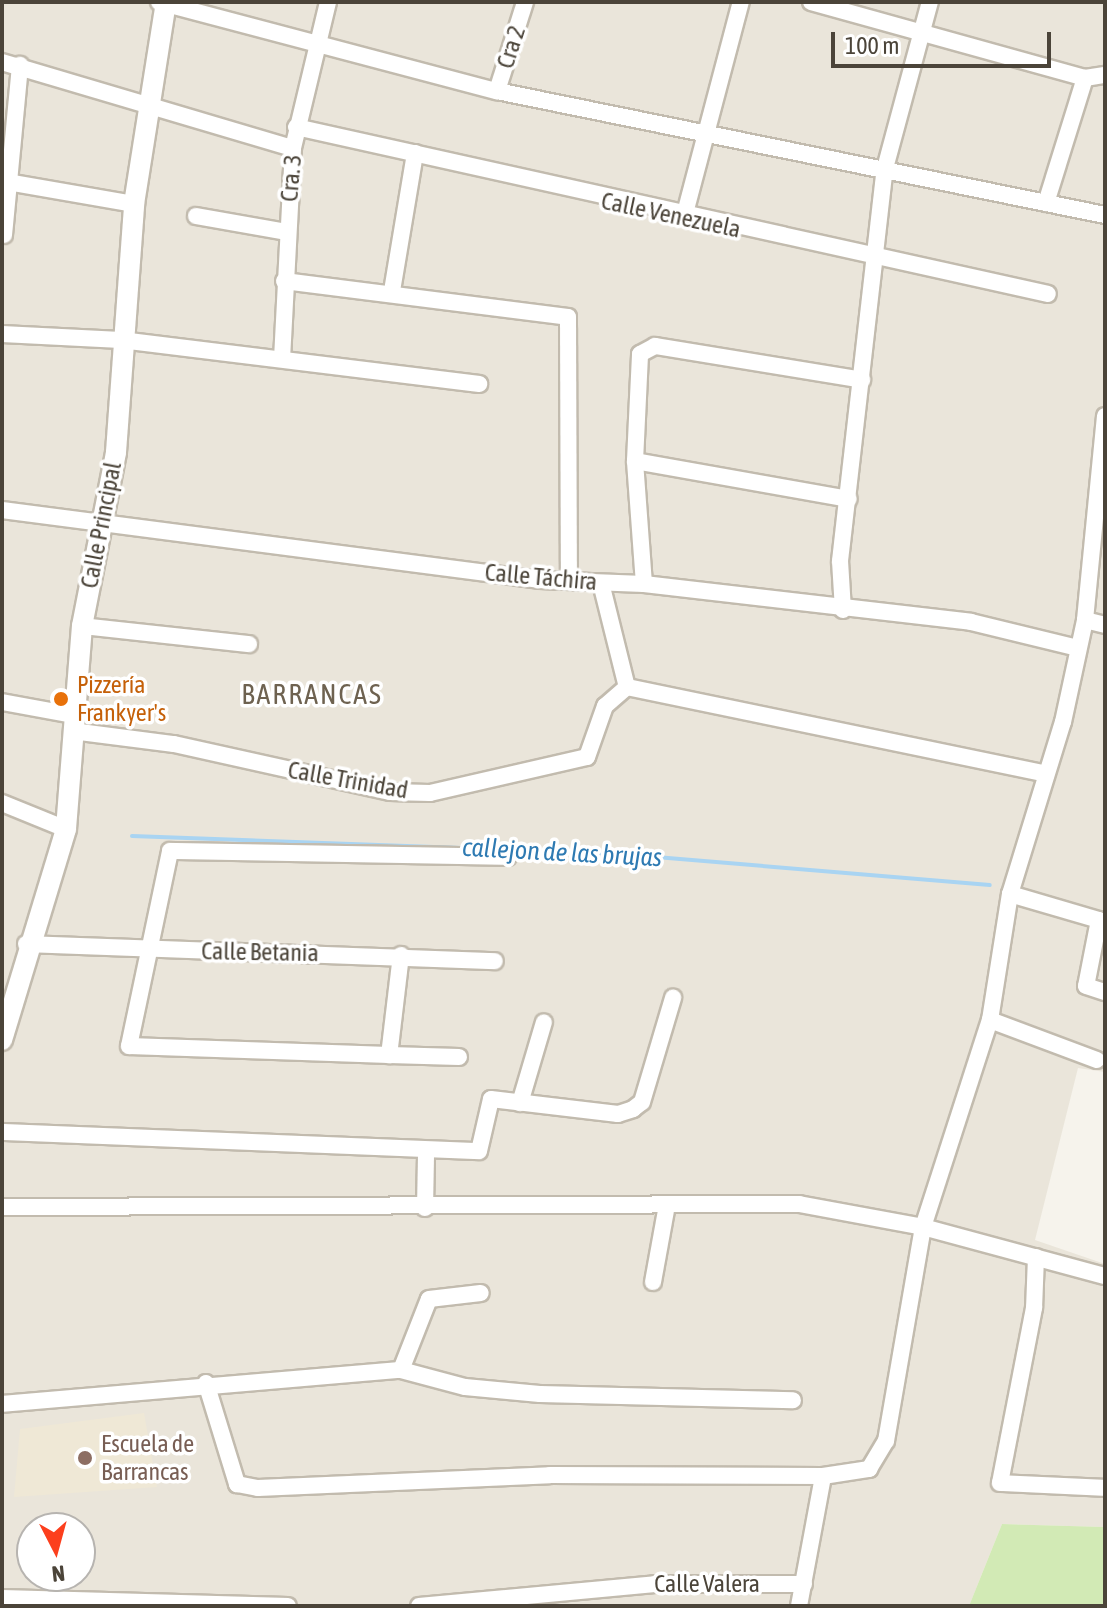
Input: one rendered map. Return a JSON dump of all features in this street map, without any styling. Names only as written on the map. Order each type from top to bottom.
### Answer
[{"type":"street","name":"Cra. 3","points":[[282,359],[293,148],[328,2]]},
{"type":"street","name":"Cra 2","points":[[497,91],[525,2]]},
{"type":"street","points":[[684,217],[741,2]]},
{"type":"street","points":[[811,2],[1085,78],[1105,75]]},
{"type":"street","points":[[843,610],[840,561],[884,172],[930,2]]},
{"type":"street","points":[[164,3],[317,46],[497,91],[703,137],[1105,215]]},
{"type":"street","name":"Calle Principal","points":[[2,1040],[26,944],[66,829],[82,626],[99,521],[116,452],[121,340],[134,204],[164,3]]},
{"type":"street","points":[[2,62],[293,148]]},
{"type":"street","points":[[4,235],[6,181],[20,65]]},
{"type":"street","points":[[1046,203],[1085,78]]},
{"type":"street","name":"Calle Venezuela","points":[[296,127],[872,259],[1048,294]]},
{"type":"street","points":[[392,291],[415,153]]},
{"type":"street","points":[[6,181],[134,204]]},
{"type":"street","points":[[196,216],[287,232]]},
{"type":"street","points":[[284,281],[392,291],[568,317],[569,580]]},
{"type":"street","points":[[2,334],[121,340],[479,384]]},
{"type":"street","points":[[644,584],[635,461],[646,349],[862,380]]},
{"type":"street","points":[[206,1383],[237,1484],[258,1488],[550,1475],[823,1476],[869,1469],[880,1460],[923,1227],[990,1020],[1010,894],[1046,774],[1085,620],[1105,416]]},
{"type":"street","points":[[635,461],[849,499]]},
{"type":"street","name":"Calle Táchira","points":[[2,510],[569,580],[644,584],[843,610],[971,622],[1078,648]]},
{"type":"street","points":[[601,583],[627,687],[1046,774]]},
{"type":"street","points":[[1085,620],[1105,625]]},
{"type":"street","points":[[82,626],[249,644]]},
{"type":"street","name":"Calle Trinidad","points":[[72,723],[390,792],[430,793],[587,757],[605,706],[627,687]]},
{"type":"street","points":[[2,702],[72,723]]},
{"type":"street","points":[[2,803],[66,829]]},
{"type":"street","points":[[459,1057],[136,1050],[126,1036],[153,951],[164,864],[170,851],[185,847],[508,857]]},
{"type":"street","points":[[1010,894],[1099,920],[1086,986],[1105,992]]},
{"type":"street","name":"Calle Betania","points":[[26,944],[153,951],[401,955],[495,961]]},
{"type":"street","points":[[389,1055],[401,955]]},
{"type":"street","points":[[2,1132],[426,1154],[483,1149],[488,1100],[633,1109],[642,1102],[673,998]]},
{"type":"street","points":[[990,1020],[1097,1060]]},
{"type":"street","points":[[520,1103],[544,1022]]},
{"type":"street","points":[[425,1208],[426,1154]]},
{"type":"street","points":[[2,1207],[425,1208],[799,1204],[923,1227],[1105,1276]]},
{"type":"street","points":[[653,1282],[667,1205]]},
{"type":"street","points":[[1036,1257],[1034,1308],[1000,1483],[1105,1488]]},
{"type":"street","points":[[401,1370],[429,1299],[481,1293]]},
{"type":"street","points":[[2,1404],[206,1383],[401,1370],[465,1387],[540,1394],[793,1400]]},
{"type":"street","points":[[799,1606],[823,1476]]},
{"type":"street","name":"Calle Valera","points":[[419,1606],[655,1584],[804,1584]]},
{"type":"street","points":[[2,1598],[288,1606]]},
{"type":"shaded area","name":"BARRANCAS","points":[[2,2],[1105,2],[1105,1072],[1078,1068],[1035,1240],[1105,1264],[1105,1527],[1002,1524],[969,1606],[2,1606]]},
{"type":"shaded area","name":"Escuela de Barrancas","points":[[144,1413],[157,1487],[14,1497],[20,1429]]},
{"type":"green space","points":[[1002,1524],[1105,1527],[1105,1606],[969,1606]]},
{"type":"waterway","name":"callejon de las brujas","points":[[132,836],[620,854],[990,885]]},
{"type":"place","name":"Pizzería Frankyer's","points":[[61,699]]},
{"type":"place","name":"Escuela de Barrancas","points":[[85,1458]]},
{"type":"district","name":"BARRANCAS","points":[[312,694]]}]
